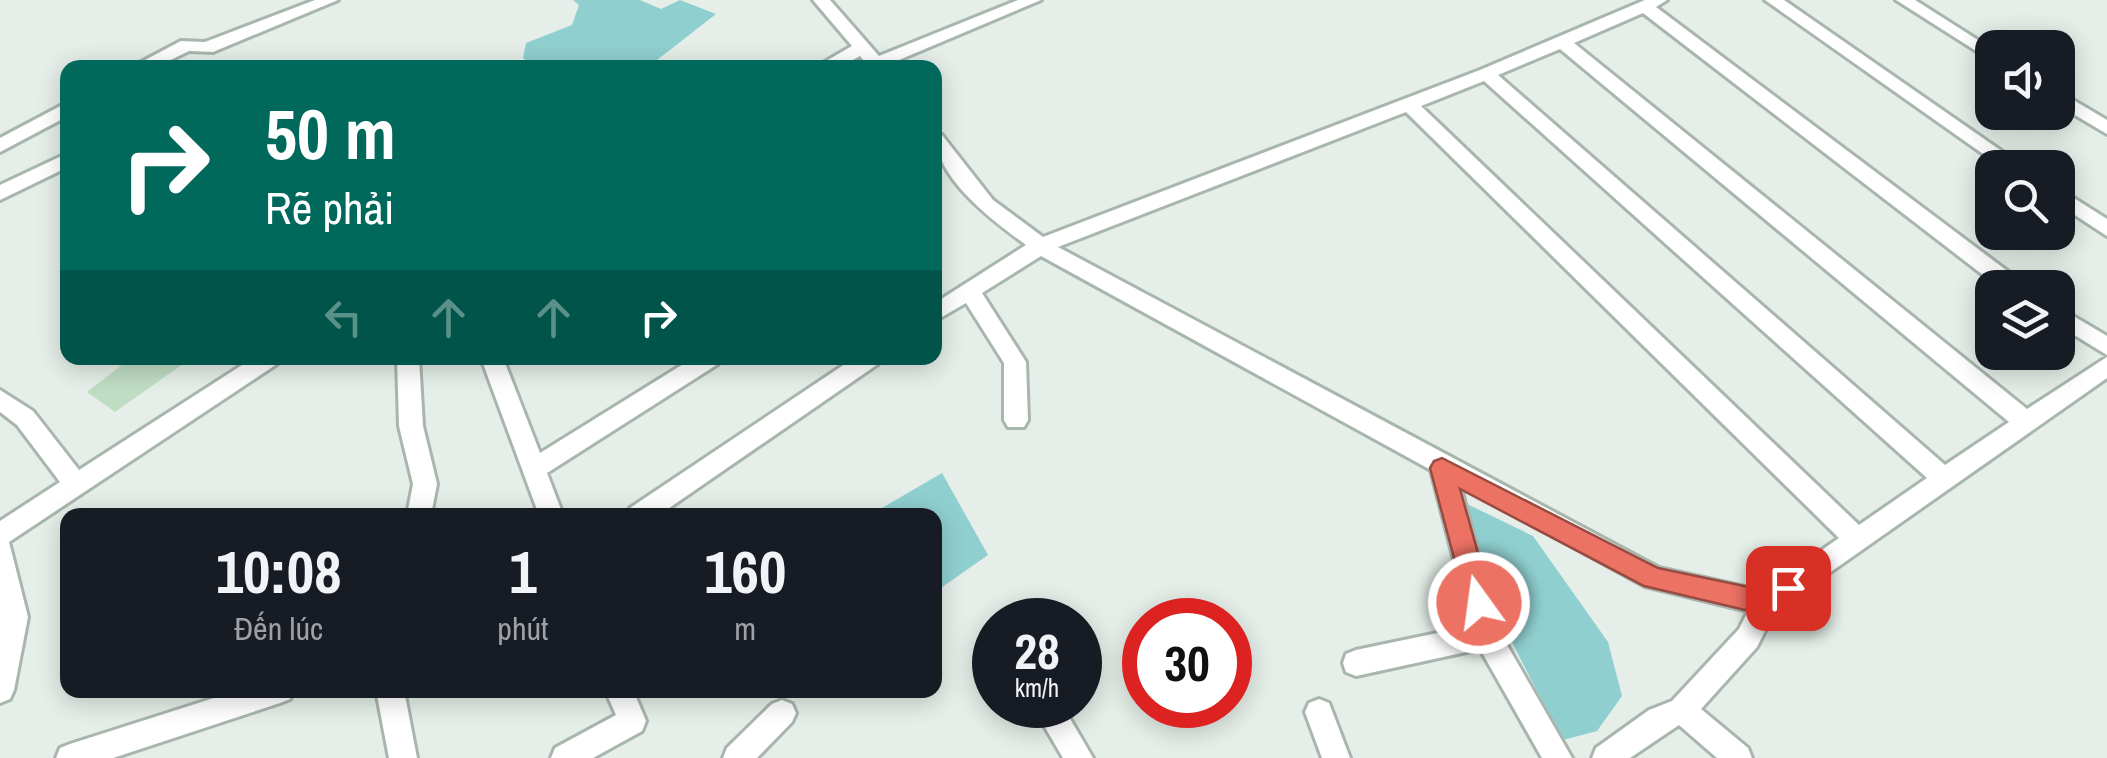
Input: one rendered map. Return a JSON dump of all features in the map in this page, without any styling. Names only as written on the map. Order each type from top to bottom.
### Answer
[{"type":"street","points":[[156,60],[187,45],[206,48],[330,0]]},
{"type":"street","points":[[821,0],[874,60]]},
{"type":"street","points":[[890,60],[1033,0]]},
{"type":"street","points":[[1773,0],[1991,150]]},
{"type":"street","points":[[1904,0],[1975,45]]},
{"type":"street","points":[[1016,420],[1015,362],[951,302],[1041,246],[1486,74],[1651,3],[1992,270]]},
{"type":"street","points":[[1562,42],[2026,422]]},
{"type":"street","points":[[838,60],[863,47]]},
{"type":"street","points":[[1486,74],[1944,480]]},
{"type":"street","points":[[1409,104],[1857,538]]},
{"type":"street","points":[[2075,108],[2107,128]]},
{"type":"street","points":[[0,146],[60,112]]},
{"type":"street","points":[[942,148],[986,205],[1041,246],[1442,468],[1654,578],[1766,603]]},
{"type":"street","points":[[0,193],[60,163]]},
{"type":"street","points":[[2075,207],[2107,229]]},
{"type":"street","points":[[2075,326],[2107,346]]},
{"type":"street","points":[[0,534],[258,365]]},
{"type":"street","points":[[408,365],[411,426],[426,484],[421,508]]},
{"type":"street","points":[[495,365],[548,508]]},
{"type":"street","points":[[534,470],[699,365]]},
{"type":"street","points":[[648,508],[860,365]]},
{"type":"street","points":[[1606,758],[1659,720],[1682,710],[1748,638],[1766,603],[2107,366]]},
{"type":"street","points":[[0,399],[25,418],[77,485]]},
{"type":"street","points":[[1442,468],[1487,635],[1558,758]]},
{"type":"street","points":[[0,550],[15,617],[0,690]]},
{"type":"street","points":[[1356,663],[1487,635]]},
{"type":"street","points":[[70,758],[255,698]]},
{"type":"street","points":[[391,698],[402,758]]},
{"type":"street","points":[[564,758],[632,720],[623,698]]},
{"type":"street","points":[[1682,710],[1738,758]]},
{"type":"street","points":[[1319,712],[1336,758]]},
{"type":"street","points":[[738,758],[782,713]]},
{"type":"street","points":[[1061,728],[1080,758]]},
{"type":"green space","points":[[122,365],[182,365],[115,412],[87,392]]},
{"type":"water","points":[[573,0],[640,0],[661,9],[680,0],[716,14],[657,60],[523,58],[526,43],[572,25],[579,5]]},
{"type":"water","points":[[942,473],[988,555],[942,587],[942,508],[882,508]]},
{"type":"water","points":[[1465,503],[1533,536],[1608,642],[1622,696],[1597,731],[1563,740],[1492,596]]},
{"type":"route","points":[[1479,603],[1442,468],[1654,578],[1766,603],[1788,588]]}]
